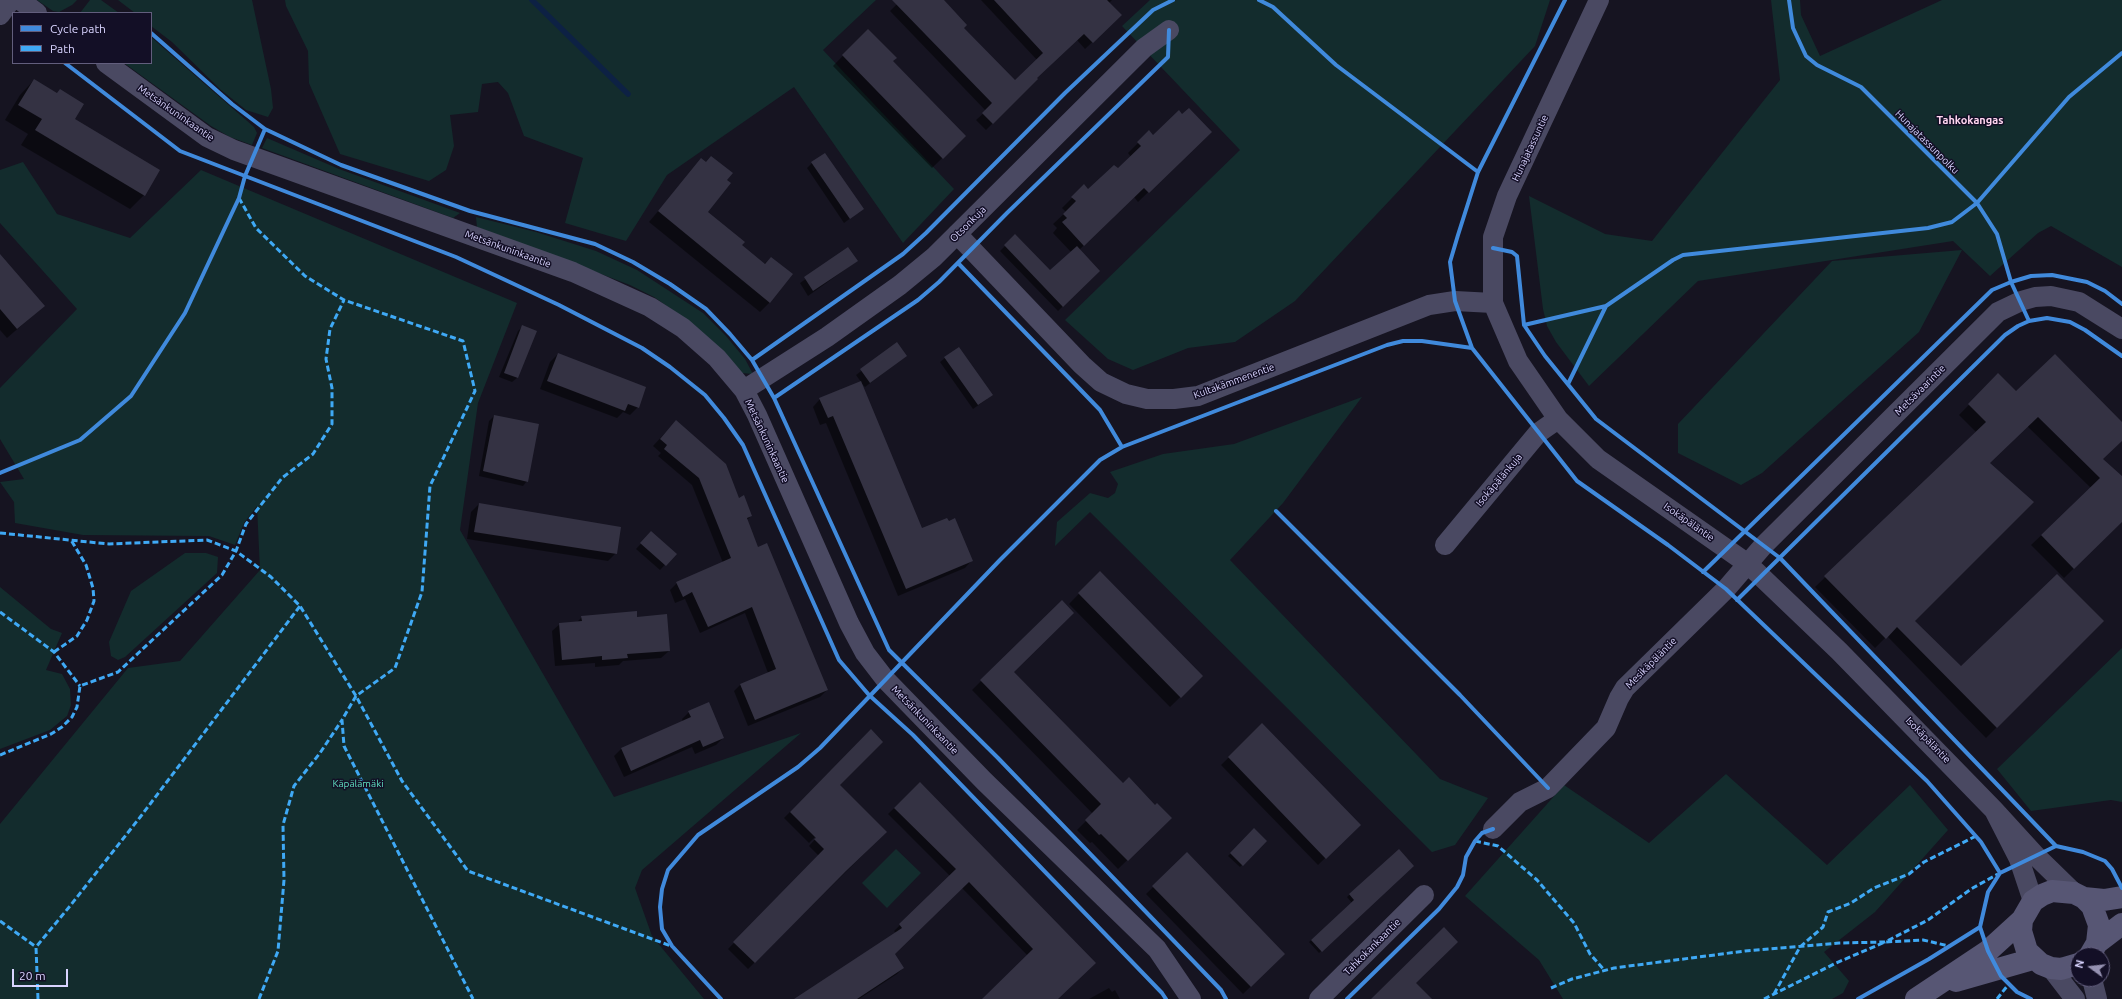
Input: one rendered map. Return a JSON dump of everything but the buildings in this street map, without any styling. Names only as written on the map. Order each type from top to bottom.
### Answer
[{"type":"street","points":[[0,15],[11,0]]},
{"type":"street","points":[[20,0],[36,12]]},
{"type":"street","name":"Hunajatassuntie","points":[[1493,304],[1493,237],[1504,203],[1599,0]]},
{"type":"street","name":"Otsonkuja","points":[[744,390],[821,341],[900,285],[934,257],[1144,48],[1169,30]]},
{"type":"street","name":"Metsänkuninkaantie","points":[[107,64],[207,137],[234,150],[574,272],[650,307],[683,328],[717,358],[744,390],[757,415],[849,623],[865,654],[885,679],[984,781],[1156,949],[1191,999]]},
{"type":"street","name":"Kultakämmenentie","points":[[957,234],[1082,365],[1101,382],[1126,394],[1147,399],[1174,399],[1198,396],[1429,305],[1455,301],[1493,304]]},
{"type":"street","name":"Metsävaarintie","points":[[1748,564],[1998,312],[2021,301],[2035,297],[2051,296],[2079,302],[2122,329]]},
{"type":"street","name":"Isokäpäläntie","points":[[1493,304],[1518,361],[1558,419],[1598,459],[1748,564],[1839,651],[1994,810],[2036,856],[2079,896]]},
{"type":"street","name":"Isokäpälänkuja","points":[[1445,545],[1538,433],[1558,419]]},
{"type":"street","name":"Mesikäpäläntie","points":[[1493,829],[1520,802],[1548,788],[1606,728],[1625,688],[1726,589],[1748,564]]},
{"type":"street","name":"Isokäpäläntie","points":[[1994,810],[2018,859],[2033,901]]},
{"type":"street","points":[[1925,994],[1988,951],[2022,920],[2033,901],[2042,894],[2052,891],[2104,900],[2122,897]]},
{"type":"street","name":"Tahkokankaantie","points":[[1319,999],[1424,895]]},
{"type":"street","points":[[2079,896],[2092,906],[2097,916],[2099,934],[2094,947]]},
{"type":"street","points":[[2022,920],[2020,931],[2022,942],[2075,999]]},
{"type":"street","points":[[2095,947],[2122,924]]},
{"type":"street","points":[[1925,994],[1996,968],[2042,963],[2061,969],[2070,966]]},
{"type":"street","points":[[2094,987],[2097,999]]},
{"type":"green space","points":[[37,0],[77,0],[72,5],[59,12],[53,11]]},
{"type":"green space","points":[[90,0],[101,0],[118,12],[81,12]]},
{"type":"green space","points":[[118,0],[252,0],[271,89],[273,108],[268,117],[246,110],[221,90],[172,42],[152,27],[152,12],[134,12]]},
{"type":"green space","points":[[285,0],[876,0],[823,50],[954,189],[903,243],[794,87],[667,175],[626,241],[565,223],[583,158],[524,136],[508,93],[498,82],[482,84],[478,112],[450,115],[454,146],[446,170],[429,181],[340,154],[309,83],[308,51],[286,6]]},
{"type":"green space","points":[[1150,0],[1550,0],[1535,46],[1295,301],[1235,342],[1188,348],[1133,370],[1108,359],[1065,320],[1240,150],[1122,26]]},
{"type":"green space","points":[[1771,0],[1800,0],[1801,15],[1820,56],[1942,0],[2122,0],[2122,267],[2051,226],[2038,233],[1990,276],[1953,241],[1698,281],[1589,386],[1556,342],[1547,326],[1543,309],[1529,196],[1605,234],[1652,241],[1780,80]]},
{"type":"green space","points":[[152,38],[254,127],[257,133],[252,145],[230,137],[211,126],[125,64],[152,64]]},
{"type":"green space","points":[[267,138],[339,169],[460,213],[453,218],[262,148]]},
{"type":"green space","name":"Käpälämäki","points":[[23,162],[57,214],[130,238],[201,170],[517,303],[478,403],[460,530],[614,797],[801,733],[642,870],[635,888],[652,936],[704,999],[0,999],[0,824],[128,668],[180,661],[260,570],[257,506],[244,523],[235,545],[209,536],[83,535],[15,523],[14,502],[0,482],[24,479],[0,439],[0,388],[77,309],[0,223],[0,170]]},
{"type":"green space","points":[[476,217],[536,232],[596,251],[637,270],[703,313],[726,336],[745,359],[753,374],[742,373],[688,321],[654,297],[630,285],[477,227]]},
{"type":"green space","points":[[1962,250],[1919,332],[1762,473],[1741,485],[1678,453],[1678,424],[1832,261]]},
{"type":"green space","points":[[1362,397],[1283,503],[1230,560],[1440,779],[1488,798],[1455,845],[1432,852],[1090,512],[1055,546],[1057,522],[1090,493],[1108,498],[1115,493],[1118,484],[1110,472],[1163,454],[1234,444]]},
{"type":"green space","points":[[185,553],[206,553],[218,557],[217,573],[125,657],[118,660],[111,656],[109,642],[131,591]]},
{"type":"green space","points":[[0,587],[51,629],[62,633],[46,670],[62,674],[70,689],[71,705],[67,716],[50,730],[0,749]]},
{"type":"green space","points":[[2122,648],[2122,802],[2111,800],[2031,811],[1997,769]]},
{"type":"green space","points":[[1726,774],[1827,865],[1910,785],[1948,830],[1875,912],[1824,952],[1849,981],[1843,993],[1832,999],[1563,999],[1539,960],[1465,896],[1564,785],[1649,843]]},
{"type":"green space","points":[[896,849],[921,873],[887,908],[862,883]]},
{"type":"waterway","points":[[532,0],[628,94]]},
{"type":"marked path","points":[[239,198],[256,228],[305,276],[344,300],[463,341],[475,391],[430,486],[422,592],[395,668],[356,696],[342,720],[344,746],[473,999]]},
{"type":"marked path","points":[[0,755],[51,734],[62,727],[72,717],[77,707],[80,686],[118,672],[222,575],[236,551],[246,524],[282,478],[313,454],[332,424],[332,388],[326,359],[330,329],[344,300]]},
{"type":"marked path","points":[[0,533],[109,544],[207,540],[236,551],[271,577],[300,606],[356,696],[402,781],[468,871],[671,946]]},
{"type":"marked path","points":[[54,652],[77,636],[87,620],[94,601],[93,588],[86,565],[71,540]]},
{"type":"marked path","points":[[38,999],[36,947],[141,816],[300,606]]},
{"type":"marked path","points":[[0,612],[54,652],[80,686]]},
{"type":"marked path","points":[[259,999],[278,951],[284,880],[283,825],[294,786],[320,753],[342,720]]},
{"type":"marked path","points":[[1774,994],[1800,947],[1823,927],[1828,912],[1851,903],[1874,888],[1909,874],[1924,862],[1976,836]]},
{"type":"marked path","points":[[1475,841],[1498,846],[1537,880],[1574,923],[1590,954],[1605,971]]},
{"type":"marked path","points":[[1551,988],[1572,979],[1614,968],[1745,951],[1839,943],[1885,942],[1928,920],[1971,889],[1998,874]]},
{"type":"marked path","points":[[0,921],[36,947]]},
{"type":"marked path","points":[[1764,999],[1836,963],[1885,942],[1923,940],[1949,946]]},
{"type":"marked path","points":[[1997,999],[2008,985]]},
{"type":"cycle path","points":[[752,360],[903,254],[926,233],[1065,93],[1153,10],[1173,0]]},
{"type":"cycle path","points":[[1259,0],[1273,7],[1336,65],[1478,172]]},
{"type":"cycle path","points":[[1565,0],[1478,172],[1450,262],[1455,301],[1472,348],[1577,481],[1668,545],[1726,589],[1927,781],[1981,842],[2000,873]]},
{"type":"cycle path","name":"Hunajatassunpolku","points":[[1789,0],[1793,28],[1806,56],[1817,65],[1861,87],[1977,203],[1997,234],[2011,282],[2029,321]]},
{"type":"cycle path","points":[[774,398],[918,300],[939,282],[1007,213],[1168,57],[1169,30]]},
{"type":"cycle path","points":[[152,34],[232,104],[265,129],[341,165],[470,211],[595,244],[633,262],[670,284],[706,309],[752,360],[774,398],[889,650],[998,758],[1221,990],[1226,999]]},
{"type":"cycle path","points":[[1524,325],[1606,306],[1673,260],[1683,255],[1928,228],[1952,222],[1977,203],[2069,97],[2122,53]]},
{"type":"cycle path","points":[[66,64],[180,151],[456,257],[559,305],[642,348],[670,367],[705,395],[724,418],[743,445],[839,660],[869,695],[913,735],[1162,993],[1166,999]]},
{"type":"cycle path","points":[[0,473],[80,440],[131,396],[185,313],[239,198],[245,176],[265,129]]},
{"type":"cycle path","points":[[1493,248],[1512,252],[1517,256],[1524,325],[1545,356],[1596,419],[1780,558],[2056,846]]},
{"type":"cycle path","points":[[958,263],[1100,410],[1122,447]]},
{"type":"cycle path","points":[[1703,572],[1992,290],[2031,276],[2052,275],[2087,282],[2105,291],[2122,304]]},
{"type":"cycle path","points":[[1568,384],[1606,306]]},
{"type":"cycle path","points":[[1737,600],[2005,335],[2018,326],[2029,321],[2047,318],[2070,322],[2085,330],[2122,356]]},
{"type":"cycle path","points":[[721,999],[672,946],[662,929],[660,907],[662,889],[668,870],[698,835],[798,767],[820,748],[1000,560],[1100,460],[1122,447],[1387,345],[1403,341],[1422,341],[1472,348]]},
{"type":"cycle path","points":[[1276,511],[1460,695],[1548,788]]},
{"type":"cycle path","points":[[1347,999],[1439,909],[1457,887],[1463,875],[1466,857],[1475,841],[1482,833],[1493,829]]},
{"type":"cycle path","points":[[2031,999],[2017,992],[2001,976],[1988,951],[1980,927],[1988,892],[2000,873],[2056,846],[2083,852],[2105,861],[2112,869],[2122,888]]},
{"type":"cycle path","points":[[1858,999],[1929,959],[1980,927]]},
{"type":"district","name":"Tahkokangas","points":[[1970,120]]}]
